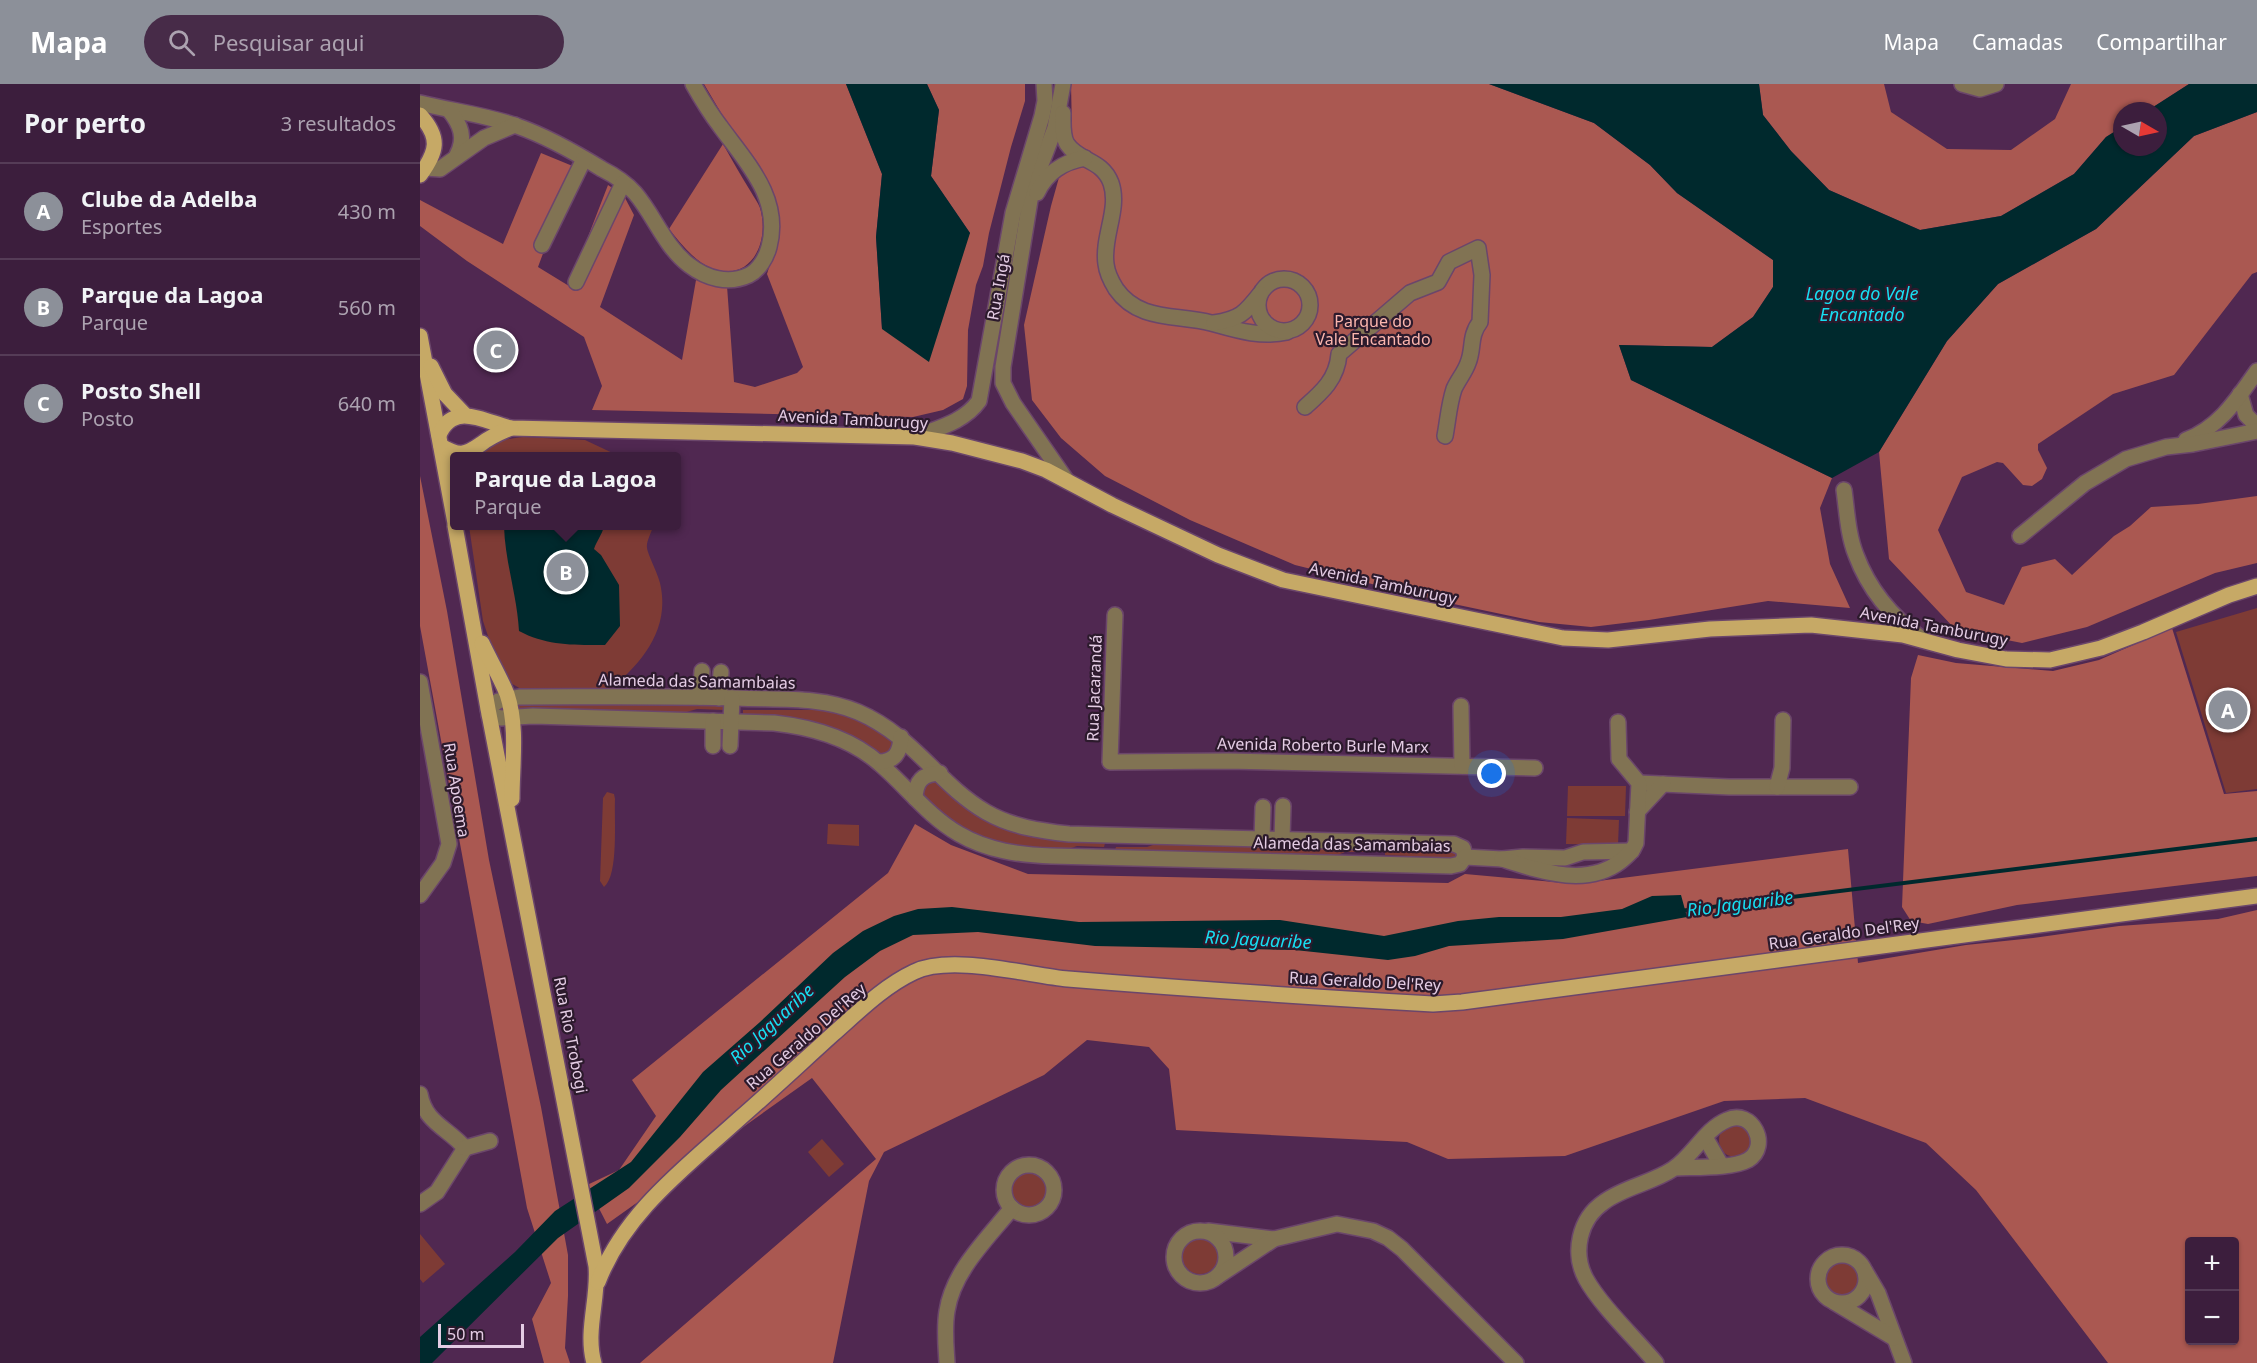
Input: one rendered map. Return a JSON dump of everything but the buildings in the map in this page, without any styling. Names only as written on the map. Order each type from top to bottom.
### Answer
[{"type":"main road","points":[[420,115],[430,128],[435,144],[434,153],[422,170]]},
{"type":"main road","points":[[421,343],[445,394],[464,414],[446,422],[440,440]]},
{"type":"main road","points":[[421,343],[440,440]]},
{"type":"main road","name":"Avenida Tamburugy","points":[[464,414],[511,428],[915,437],[990,452],[1022,461],[1218,555],[1283,580],[1537,634],[1587,640],[1608,640],[1710,629],[1811,625],[1850,628],[1922,639],[1958,650],[2006,659],[2050,660],[2101,648],[2229,595],[2257,586]]},
{"type":"main road","name":"Avenida Tamburugy","points":[[473,452],[490,438],[511,428]]},
{"type":"main road","name":"Avenida Tamburugy","points":[[440,440],[457,452]]},
{"type":"main road","name":"Rua Rio Trobogi","points":[[440,440],[450,493]]},
{"type":"main road","name":"Rua Rio Trobogi","points":[[457,530],[489,712],[590,1232],[598,1282],[590,1344],[594,1363]]},
{"type":"main road","points":[[473,624],[508,698],[513,733],[512,831]]},
{"type":"main road","name":"Rua Geraldo Del'Rey","points":[[598,1282],[606,1260],[617,1241],[649,1200],[871,1000],[915,971],[942,965],[968,966],[1053,978],[1242,993],[1433,1004],[1452,1003],[1501,999],[1916,940],[2257,896]]},
{"type":"street","points":[[420,103],[515,125],[584,159],[624,183],[645,206],[675,250],[688,264],[721,280],[734,280],[749,275],[760,266],[767,253],[772,223],[769,204],[761,184],[745,158],[719,125],[693,84]]},
{"type":"street","name":"Rua Ingá","points":[[915,437],[956,422],[979,401],[985,380],[1012,213],[1042,116],[1045,101],[1044,84]]},
{"type":"street","points":[[1962,84],[1980,89],[1996,84]]},
{"type":"street","points":[[1063,86],[1065,139],[1074,151],[1099,166],[1111,183],[1113,205],[1106,245],[1106,265],[1109,277],[1120,294],[1131,304],[1153,315],[1212,323],[1235,319],[1244,314],[1271,283],[1289,280],[1305,289],[1310,306],[1304,323],[1287,332],[1268,334],[1222,328],[1212,323]]},
{"type":"street","name":"Rua Ingá","points":[[1063,86],[1055,128],[1032,188],[1003,367],[1003,383],[1012,403],[1067,481]]},
{"type":"street","points":[[449,110],[457,120],[462,132],[461,147],[457,156]]},
{"type":"street","points":[[422,170],[440,169],[484,138],[515,125]]},
{"type":"street","points":[[1029,216],[1038,191],[1053,170],[1072,160],[1085,158]]},
{"type":"street","points":[[542,245],[584,159]]},
{"type":"street","points":[[576,282],[624,183]]},
{"type":"street","points":[[1305,407],[1325,389],[1337,368],[1339,354],[1410,293],[1438,282],[1449,262],[1478,248],[1482,275],[1480,322],[1476,327],[1470,347],[1469,362],[1449,404],[1445,436]]},
{"type":"street","points":[[1264,289],[1259,298],[1258,308],[1261,318],[1277,331],[1287,332]]},
{"type":"street","points":[[2166,447],[2192,437],[2215,424],[2226,414],[2257,371]]},
{"type":"street","points":[[2240,394],[2246,415],[2257,426]]},
{"type":"street","points":[[2020,536],[2085,483],[2108,468],[2144,452],[2257,431]]},
{"type":"street","points":[[1844,490],[1849,526],[1860,563],[1881,600],[1900,623],[1922,639]]},
{"type":"street","name":"Rua Jacarandá","points":[[1110,762],[1115,615]]},
{"type":"street","points":[[700,697],[702,671]]},
{"type":"street","points":[[721,672],[730,722],[730,746]]},
{"type":"street","name":"Rua Apoema","points":[[420,682],[449,844],[443,863],[420,896]]},
{"type":"street","name":"Alameda das Samambaias","points":[[700,697],[813,701],[834,704],[875,720],[901,737],[970,801],[987,813],[1006,821],[1047,832],[1109,836],[1459,844],[1463,848],[1465,857],[1460,864],[1455,866],[1032,855],[992,849],[960,835],[943,824],[879,762],[840,740],[802,726],[713,721],[497,718],[489,712],[498,701],[508,698],[700,697]]},
{"type":"street","points":[[1461,706],[1462,766]]},
{"type":"street","points":[[1777,787],[1782,768],[1783,720]]},
{"type":"street","points":[[712,746],[713,721]]},
{"type":"street","points":[[1502,859],[1537,870],[1587,875],[1608,869],[1632,851],[1636,843],[1639,783],[1619,759],[1618,722]]},
{"type":"street","points":[[879,762],[893,758],[898,753],[901,737]]},
{"type":"street","name":"Avenida Roberto Burle Marx","points":[[1110,762],[1228,761],[1535,768]]},
{"type":"street","points":[[915,798],[917,783],[921,778],[925,775],[940,773]]},
{"type":"street","points":[[1639,783],[1850,787]]},
{"type":"street","points":[[1637,812],[1664,784]]},
{"type":"street","points":[[1282,839],[1283,806]]},
{"type":"street","points":[[1262,839],[1263,807]]},
{"type":"street","points":[[1108,857],[1109,836]]},
{"type":"street","points":[[1375,863],[1376,842]]},
{"type":"street","points":[[1465,857],[1565,858],[1583,852],[1632,851]]},
{"type":"street","points":[[1571,874],[1572,856]]},
{"type":"street","points":[[420,1094],[423,1110],[465,1148]]},
{"type":"street","points":[[1656,1363],[1595,1294],[1580,1265],[1581,1233],[1595,1209],[1606,1200],[1676,1168],[1741,1163],[1754,1154],[1758,1146],[1755,1128],[1748,1121],[1733,1118],[1725,1120],[1705,1137],[1676,1168]]},
{"type":"street","points":[[1705,1137],[1721,1165]]},
{"type":"street","points":[[420,1204],[437,1192],[465,1148],[490,1141]]},
{"type":"street","points":[[947,1363],[946,1311],[951,1292],[969,1261],[1012,1208]]},
{"type":"street","points":[[1274,1239],[1197,1231],[1182,1238],[1174,1252],[1176,1268],[1187,1280],[1203,1283],[1218,1276],[1274,1239],[1336,1224],[1373,1231],[1388,1238],[1414,1260],[1516,1363]]},
{"type":"street","points":[[1205,1231],[1214,1234],[1225,1249],[1226,1259],[1218,1276]]},
{"type":"street","points":[[1894,1338],[1826,1297],[1818,1284],[1818,1276],[1824,1263],[1830,1258],[1845,1255],[1859,1262],[1878,1293],[1904,1363]]},
{"type":"street","points":[[1833,1301],[1847,1302],[1859,1295],[1866,1282],[1863,1268]]},
{"type":"shaded area","points":[[523,437],[585,440],[610,452],[481,452],[498,442]]},
{"type":"shaded area","points":[[470,530],[652,530],[647,548],[660,583],[662,600],[657,631],[642,657],[608,691],[521,689],[509,682],[483,621]]},
{"type":"shaded area","points":[[2257,608],[2257,789],[2226,793],[2176,632]]},
{"type":"shaded area","points":[[514,703],[722,704],[725,710],[697,709],[683,713],[517,710]]},
{"type":"shaded area","points":[[743,710],[826,710],[852,716],[889,735],[892,742],[891,751],[879,755],[847,737],[801,719],[783,716],[743,717]]},
{"type":"shaded area","points":[[936,782],[1036,836],[1070,842],[1105,843],[1104,847],[1077,846],[1063,851],[1003,846],[984,840],[947,819],[922,796],[925,783]]},
{"type":"shaded area","points":[[1568,786],[1626,786],[1625,816],[1567,816]]},
{"type":"shaded area","points":[[607,792],[614,794],[615,799],[615,846],[612,871],[604,887],[600,881],[603,798]]},
{"type":"shaded area","points":[[1567,818],[1619,820],[1618,845],[1566,844]]},
{"type":"shaded area","points":[[828,824],[859,825],[859,846],[827,844]]},
{"type":"shaded area","points":[[1156,844],[1366,848],[1366,852],[1345,852],[1333,857],[1115,850],[1116,847],[1147,847]]},
{"type":"shaded area","points":[[1454,848],[1458,855],[1456,858],[1385,855],[1385,850]]},
{"type":"shaded area","points":[[1739,1122],[1753,1134],[1749,1152],[1742,1156],[1729,1156],[1721,1148],[1719,1136],[1722,1128]]},
{"type":"shaded area","points":[[822,1139],[844,1164],[829,1177],[808,1152]]},
{"type":"shaded area","points":[[1030,1172],[1044,1177],[1049,1191],[1044,1205],[1030,1210],[1016,1205],[1011,1191],[1016,1177]]},
{"type":"shaded area","points":[[420,1234],[445,1264],[423,1283],[420,1279]]},
{"type":"shaded area","points":[[1200,1238],[1212,1244],[1218,1256],[1212,1268],[1200,1274],[1188,1268],[1182,1256],[1188,1244]]},
{"type":"shaded area","points":[[1842,1261],[1854,1266],[1859,1278],[1854,1290],[1842,1295],[1830,1290],[1825,1278],[1830,1266]]},
{"type":"green space","points":[[704,84],[846,84],[882,174],[876,237],[882,329],[970,233],[931,176],[939,110],[927,84],[1025,84],[1025,101],[989,233],[983,266],[976,285],[968,330],[967,386],[963,399],[943,410],[913,417],[592,410],[602,386],[584,337],[467,261],[420,226],[420,200],[503,244],[541,153],[575,167],[538,267],[569,286],[608,185],[624,196],[634,215],[600,307],[682,360],[696,280],[727,286],[734,382],[755,387],[797,373],[803,367],[767,274],[779,235],[774,203]]},
{"type":"green space","name":"Parque do Vale Encantado","points":[[1071,84],[1489,84],[1594,123],[1650,165],[1677,193],[1773,260],[1773,287],[1753,317],[1712,347],[1619,345],[1631,380],[1832,478],[1820,508],[1830,564],[1850,608],[1768,601],[1591,627],[1539,622],[1449,603],[1295,565],[1190,520],[1105,476],[1061,438],[1032,400],[1024,325],[1051,206],[1072,131]]},
{"type":"green space","points":[[1759,84],[1884,84],[1891,112],[1947,149],[2011,150],[2055,119],[2071,84],[2189,84],[2161,102],[2113,102],[2113,133],[2106,137],[2074,174],[2001,216],[1920,230],[1829,190],[1791,151],[1763,115]]},
{"type":"green space","points":[[2257,112],[2257,272],[2252,274],[2174,375],[2113,394],[2038,444],[2038,450],[2047,468],[2042,479],[2032,486],[2023,485],[2003,463],[1997,462],[1962,477],[1938,530],[1966,592],[2004,605],[2022,567],[2055,559],[2072,575],[2114,536],[2130,526],[2151,507],[2198,504],[2257,496],[2257,563],[2215,573],[2087,627],[2022,643],[1956,630],[1889,559],[1879,452],[1947,341],[1998,284],[2096,229],[2194,136]]},
{"type":"green space","points":[[723,144],[758,204],[762,221],[760,245],[755,256],[738,270],[727,271],[713,269],[700,262],[669,229]]},
{"type":"green space","points":[[420,476],[447,611],[489,860],[541,1107],[568,1255],[565,1348],[570,1363],[544,1363],[532,1319],[551,1283],[527,1208],[420,626]]},
{"type":"green space","points":[[2172,628],[2224,794],[2257,791],[2257,876],[2017,905],[1928,924],[1911,921],[1902,907],[1911,678],[1918,655],[1956,663],[2053,671],[2099,660]]},
{"type":"green space","points":[[915,824],[951,845],[1028,874],[1448,883],[1465,874],[1575,884],[1848,849],[1858,963],[1966,945],[2119,926],[2218,919],[2257,910],[2257,1363],[2108,1363],[1976,1190],[1926,1143],[1805,1098],[1724,1101],[1565,1156],[1448,1159],[1407,1142],[1176,1130],[1169,1069],[1149,1047],[1087,1040],[1044,1075],[884,1152],[869,1181],[833,1363],[640,1363],[876,1159],[812,1078],[607,1224],[587,1185],[619,1170],[656,1116],[632,1080],[888,873]]},
{"type":"water","points":[[846,84],[927,84],[939,110],[931,176],[970,233],[929,362],[882,329],[876,237],[882,174]]},
{"type":"water","name":"Lagoa do Vale Encantado","points":[[1489,84],[1759,84],[1763,115],[1791,151],[1829,190],[1920,230],[2001,216],[2074,174],[2106,137],[2113,133],[2113,156],[2167,156],[2167,102],[2161,102],[2189,84],[2257,84],[2257,112],[2194,136],[2096,229],[1998,284],[1947,341],[1879,452],[1832,478],[1631,380],[1619,345],[1712,347],[1753,317],[1773,287],[1773,260],[1677,193],[1650,165],[1594,123]]},
{"type":"water","points":[[504,530],[603,530],[594,549],[601,555],[619,585],[620,626],[605,645],[550,642],[519,631]]},
{"type":"water","points":[[1681,895],[1687,917],[1563,939],[1449,946],[1415,956],[1388,960],[1295,950],[1095,946],[978,932],[913,935],[880,951],[845,977],[721,1090],[680,1137],[629,1188],[558,1238],[432,1363],[420,1363],[420,1337],[515,1252],[555,1211],[631,1162],[703,1072],[833,953],[863,931],[894,916],[918,909],[952,907],[1079,922],[1280,920],[1384,936],[1458,921],[1499,917],[1561,917],[1622,909],[1652,896]]},
{"type":"waterway","name":"Rio Jaguaribe","points":[[1680,911],[2257,839]]},
{"type":"place","name":"Posto Shell","points":[[496,350]]},
{"type":"place","name":"Parque da Lagoa","points":[[566,572]]},
{"type":"place","name":"Clube da Adelba","points":[[2228,710]]}]
